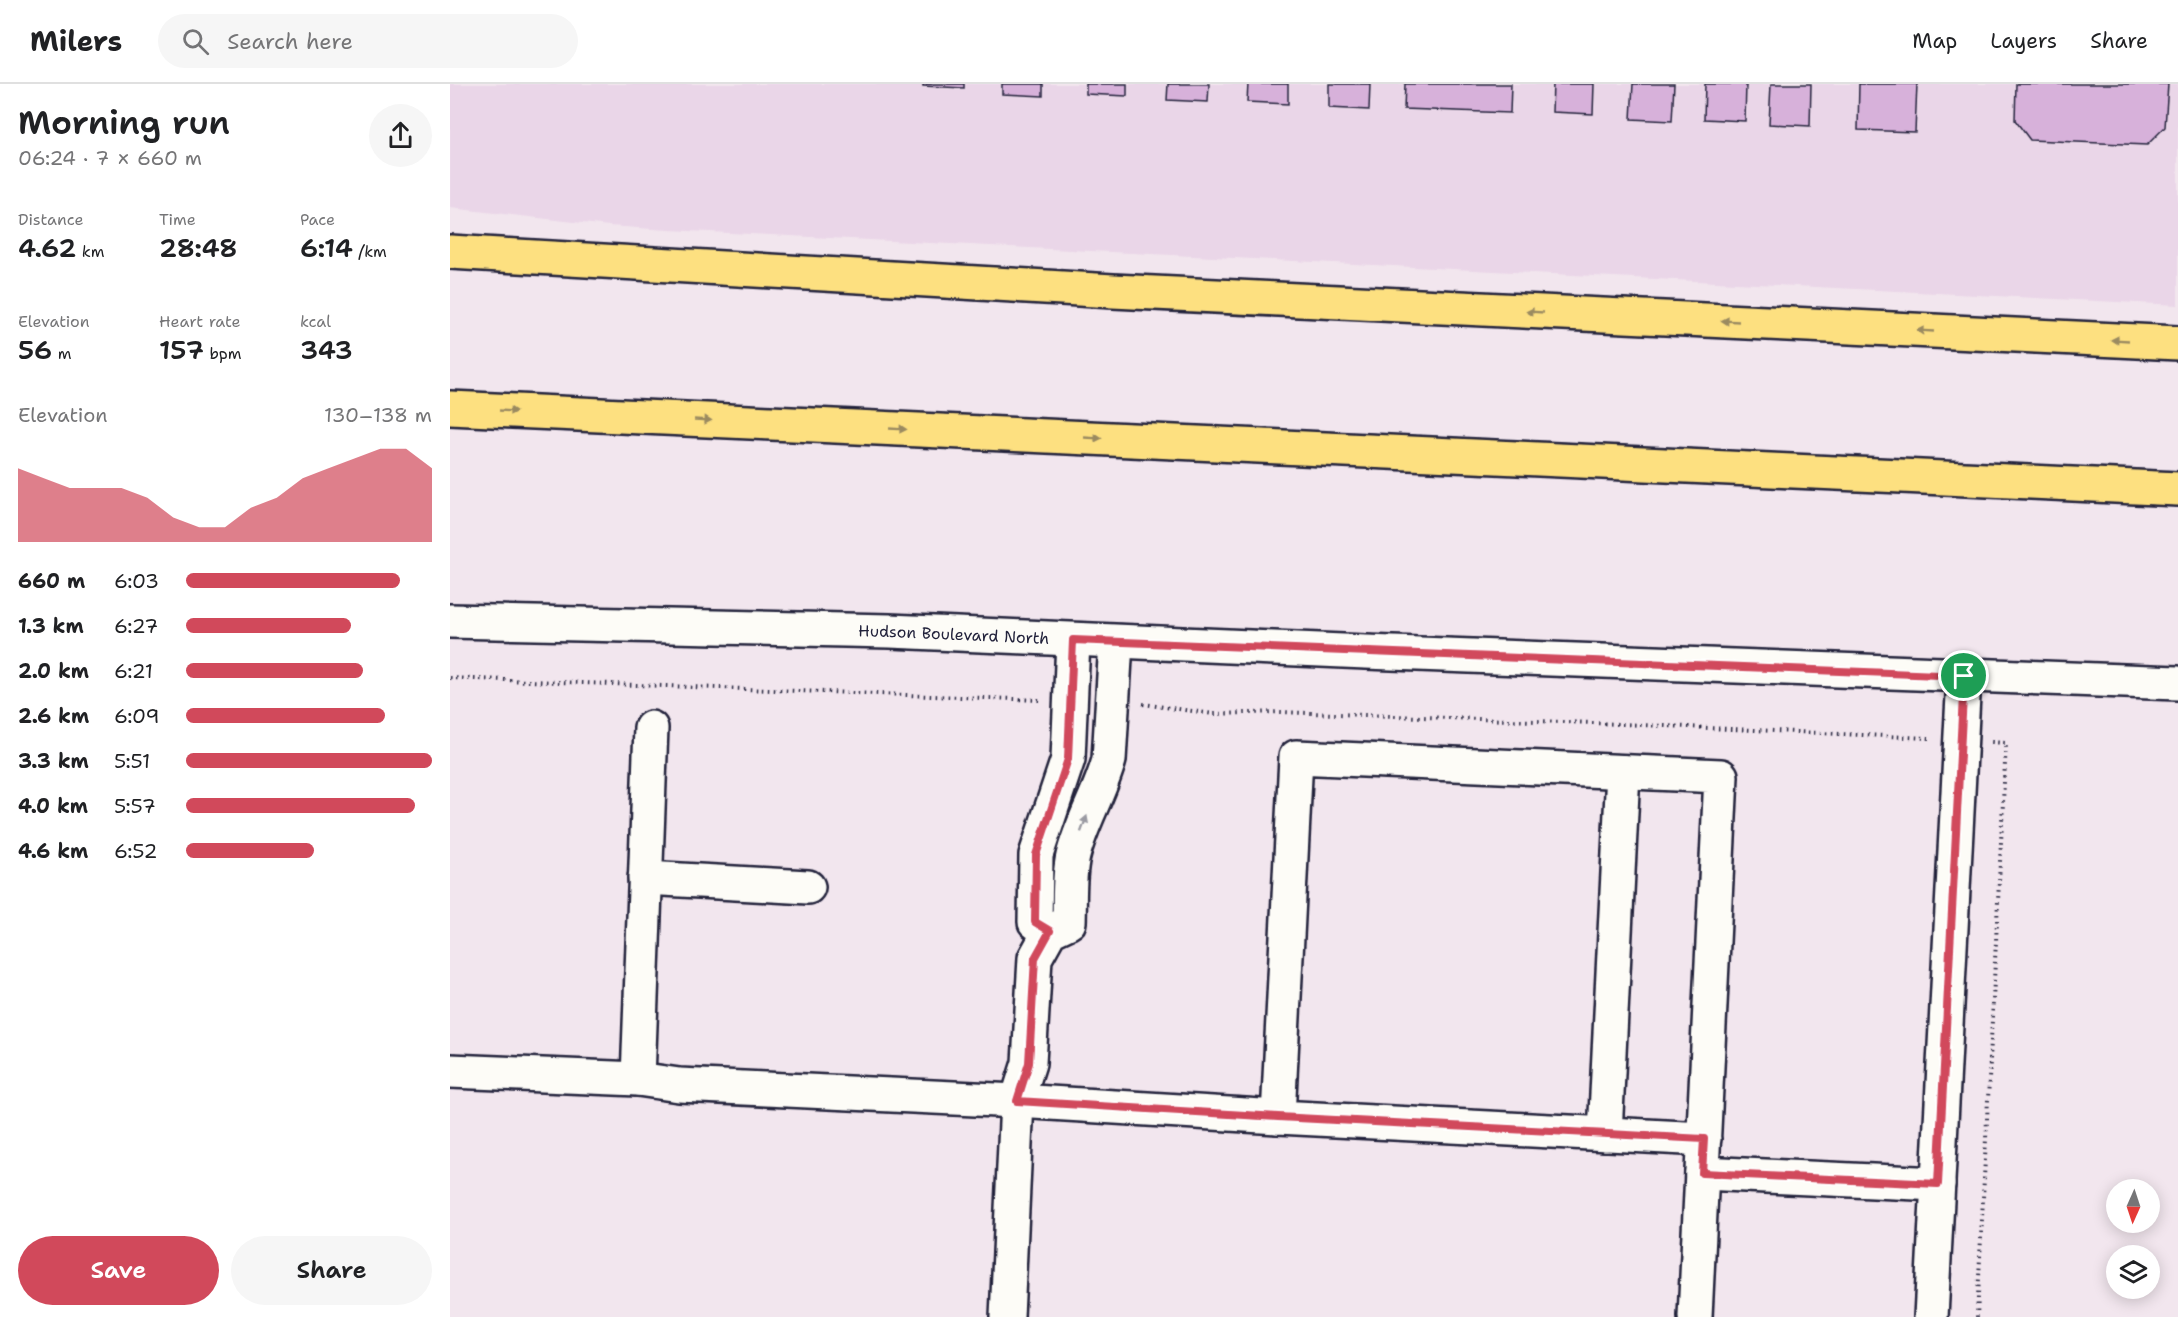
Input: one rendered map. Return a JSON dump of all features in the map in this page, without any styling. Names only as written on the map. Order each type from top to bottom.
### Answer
[{"type":"highway","points":[[450,229],[619,262]]},
{"type":"highway","points":[[450,252],[1101,290],[2178,343]]},
{"type":"highway","points":[[450,408],[2178,489]]},
{"type":"street","name":"Hudson Boulevard North","points":[[450,621],[890,631],[1116,642],[2178,683]]},
{"type":"street","points":[[1050,931],[1035,922],[1036,855],[1068,759],[1073,640]]},
{"type":"street","points":[[1007,1317],[1017,1101],[1029,1063],[1035,958],[1050,931],[1069,922],[1072,858],[1109,760],[1116,642]]},
{"type":"street","points":[[1931,1317],[1964,676]]},
{"type":"street","points":[[638,1079],[651,728]]},
{"type":"street","points":[[1278,1117],[1296,757],[1721,776],[1695,1317]]},
{"type":"street","points":[[1605,1134],[1623,772]]},
{"type":"street","points":[[1036,855],[1072,858]]},
{"type":"street","points":[[645,878],[808,887]]},
{"type":"street","points":[[450,1071],[638,1079],[679,1086],[1017,1101],[1704,1139]]},
{"type":"street","points":[[1702,1173],[1938,1184]]},
{"type":"path","points":[[450,678],[1040,700]]},
{"type":"path","points":[[1134,703],[1225,714],[1280,711],[1916,738]]},
{"type":"path","points":[[1977,1317],[2006,743]]},
{"type":"shaded area","points":[[450,84],[2178,84],[2178,305],[668,230],[609,226],[450,208]]},
{"type":"building","points":[[923,84],[964,84],[964,88],[923,86]]},
{"type":"building","points":[[1002,84],[1043,84],[1043,96],[1002,94]]},
{"type":"building","points":[[1086,84],[1127,84],[1127,96],[1086,94]]},
{"type":"building","points":[[1168,84],[1209,84],[1208,102],[1167,100]]},
{"type":"building","points":[[1248,84],[1288,84],[1288,104],[1247,102]]},
{"type":"building","points":[[1329,84],[1370,84],[1369,110],[1329,108]]},
{"type":"building","points":[[1405,84],[1511,84],[1510,113],[1404,109]]},
{"type":"building","points":[[1553,84],[1594,84],[1593,114],[1552,112]]},
{"type":"building","points":[[1633,84],[1674,84],[1672,121],[1631,119]]},
{"type":"building","points":[[1705,84],[1746,84],[1745,121],[1704,119]]},
{"type":"building","points":[[1771,84],[1811,84],[1810,126],[1769,124]]},
{"type":"building","points":[[1859,84],[1917,84],[1915,132],[1858,130]]},
{"type":"building","points":[[2016,84],[2168,84],[2165,127],[2147,145],[2030,140],[2015,120]]},
{"type":"route","points":[[1073,640],[1964,676],[1938,1184],[1702,1173],[1704,1139],[1017,1101],[1029,1063],[1035,958],[1050,931],[1035,922],[1036,855],[1068,759],[1073,640]]}]
